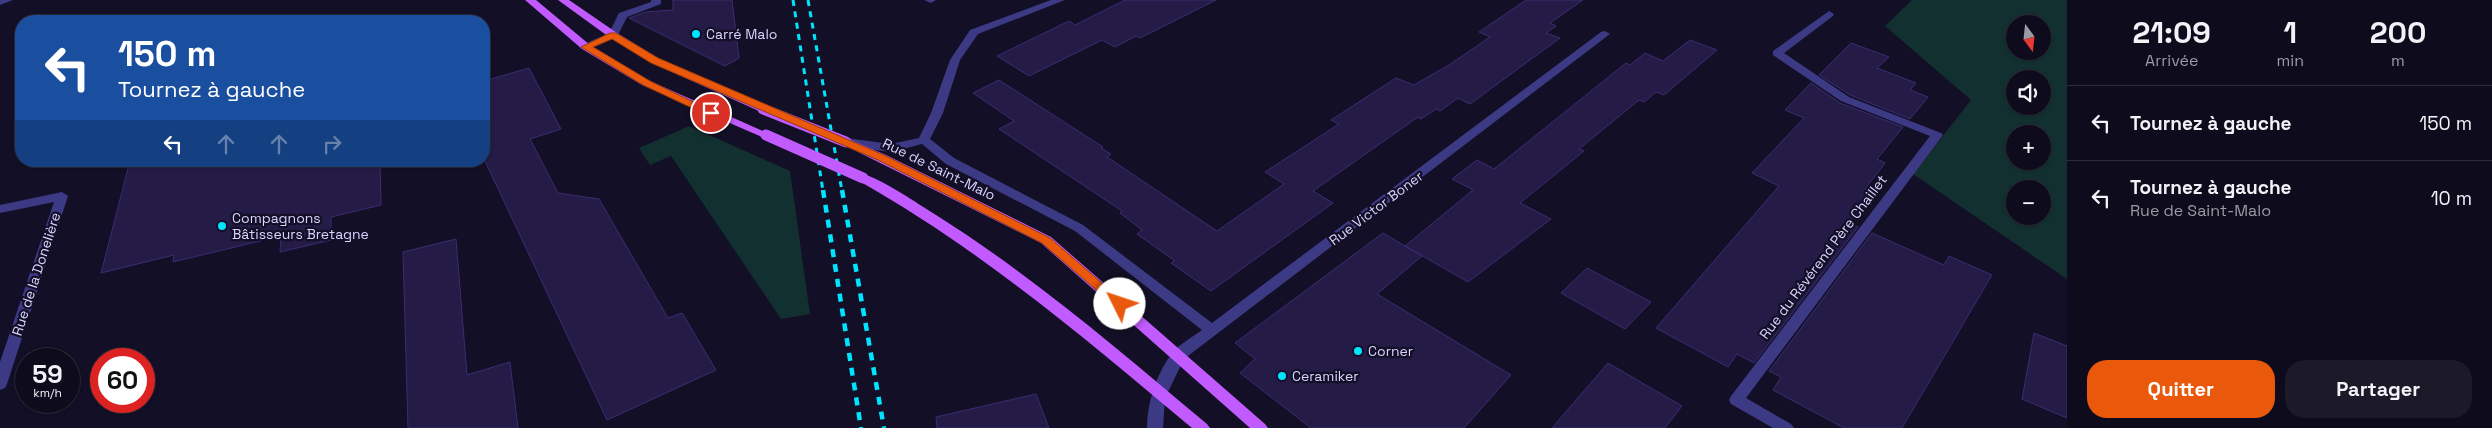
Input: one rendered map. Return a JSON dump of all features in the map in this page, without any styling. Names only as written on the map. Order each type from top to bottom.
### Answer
[{"type":"main road","points":[[530,0],[586,47],[646,83],[863,178],[920,209],[1023,282],[1202,428]]},
{"type":"main road","points":[[540,9],[564,0]]},
{"type":"main road","name":"Rue de Saint-Malo","points":[[564,0],[613,35],[654,60],[763,109],[882,158],[1046,240],[1180,355],[1260,428]]},
{"type":"street","points":[[0,2],[8,0]]},
{"type":"street","points":[[586,47],[613,35],[624,15],[656,4],[656,0]]},
{"type":"street","points":[[846,142],[891,148],[924,140],[937,113],[955,60],[974,32],[1060,0]]},
{"type":"street","name":"Rue du Révérend Père Chaillet","points":[[1786,428],[1736,400],[1937,135],[1845,99],[1777,53],[1829,14]]},
{"type":"street","name":"Rue Victor Boner","points":[[1158,391],[1180,355],[1605,34]]},
{"type":"street","name":"Rue de Saint-Malo","points":[[924,140],[950,161],[1079,228],[1213,331]]},
{"type":"street","name":"Rue de la Donelière","points":[[0,209],[62,196],[0,384]]},
{"type":"street","points":[[1155,428],[1154,414],[1158,391]]},
{"type":"green space","points":[[1912,0],[2067,0],[2067,279],[1913,174],[1971,100],[1885,26]]},
{"type":"green space","points":[[689,126],[790,171],[810,314],[781,319],[671,156],[650,165],[639,148]]},
{"type":"building","name":"Carré Malo","points":[[673,0],[732,0],[739,58],[725,66],[629,18],[646,12],[673,10]]},
{"type":"building","points":[[1125,0],[1216,0],[1140,38],[1136,36],[1115,47],[1102,40],[1029,76],[997,56],[1069,21],[1075,25]]},
{"type":"building","points":[[1526,0],[1583,0],[1550,23],[1556,26],[1546,33],[1560,38],[1470,104],[1458,98],[1440,111],[1436,109],[1421,119],[1418,117],[1313,191],[1333,203],[1211,291],[1171,263],[1175,261],[1137,234],[1142,230],[1120,213],[1122,211],[999,129],[1014,121],[973,93],[999,80],[1103,147],[1101,148],[1111,154],[1107,157],[1217,231],[1284,184],[1265,172],[1339,124],[1331,120],[1396,78],[1414,85],[1449,65],[1490,37],[1479,32]]},
{"type":"building","points":[[1690,40],[1717,50],[1664,95],[1656,92],[1644,102],[1639,100],[1579,149],[1584,151],[1520,203],[1551,219],[1468,282],[1405,246],[1473,190],[1452,179],[1477,160],[1494,169],[1626,63],[1630,65],[1645,53],[1663,61]]},
{"type":"building","points":[[1851,43],[1889,57],[1877,68],[1916,83],[1910,90],[1928,97],[1910,119],[1850,95],[1819,75]]},
{"type":"building","points":[[529,68],[561,129],[530,139],[558,193],[599,199],[668,318],[682,313],[716,370],[607,420],[488,167],[490,167],[490,79]]},
{"type":"building","points":[[1811,83],[1840,103],[1903,127],[1877,159],[1885,163],[1865,189],[1873,193],[1849,223],[1858,227],[1754,363],[1737,354],[1728,367],[1656,328],[1779,186],[1752,173],[1804,118],[1785,110]]},
{"type":"building","name":"Compagnons Bâtisseurs Bretagne","points":[[128,167],[380,167],[381,205],[331,217],[331,240],[280,252],[281,236],[173,262],[174,255],[101,273]]},
{"type":"building","name":"Corner","points":[[1383,233],[1422,256],[1377,294],[1511,375],[1464,428],[1311,428],[1240,373],[1255,359],[1235,343]]},
{"type":"building","points":[[1872,233],[1944,265],[1949,256],[1992,275],[1902,428],[1844,428],[1773,390],[1781,377],[1769,371]]},
{"type":"building","points":[[456,239],[467,375],[510,362],[518,428],[408,428],[403,252]]},
{"type":"building","points":[[1587,268],[1651,302],[1625,329],[1561,293]]},
{"type":"building","points":[[2034,333],[2067,346],[2067,418],[2022,399]]},
{"type":"building","points":[[1608,363],[1682,406],[1665,428],[1552,428]]},
{"type":"building","points":[[1036,394],[1049,428],[937,428],[936,417]]},
{"type":"railway","points":[[793,0],[823,191]]},
{"type":"railway","points":[[808,0],[842,191]]},
{"type":"railway","points":[[823,190],[861,428]]},
{"type":"railway","points":[[842,190],[884,428]]},
{"type":"place","name":"Carré Malo","points":[[696,34]]},
{"type":"place","name":"Compagnons Bâtisseurs Bretagne","points":[[222,226]]},
{"type":"place","name":"Corner","points":[[1358,351]]},
{"type":"place","name":"Ceramiker","points":[[1282,376]]},
{"type":"route","points":[[711,113],[646,83],[586,47],[613,35],[654,60],[706,85],[882,158],[1046,240],[1120,304]]}]
